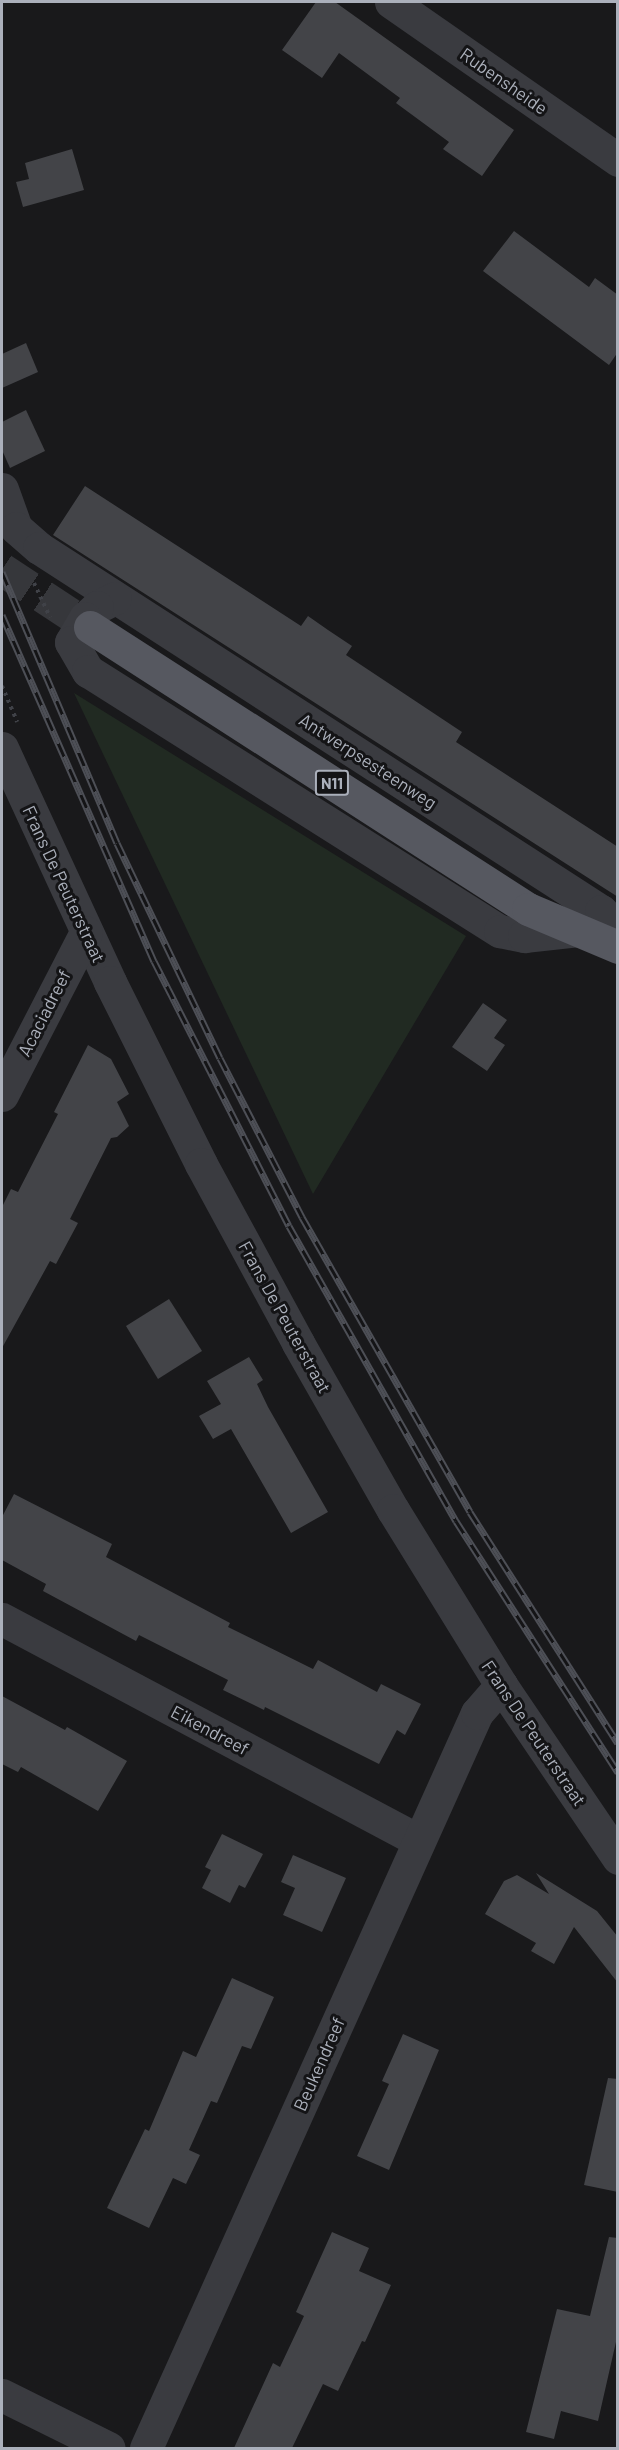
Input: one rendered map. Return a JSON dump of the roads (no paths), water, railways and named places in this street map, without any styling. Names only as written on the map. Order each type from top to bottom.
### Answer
[{"type":"main road","name":"N11","points":[[80,634],[528,909],[618,947]]},
{"type":"street","name":"Rubensheide","points":[[391,2],[618,160]]},
{"type":"street","name":"Antwerpsesteenweg","points":[[2,489],[16,528],[39,548],[601,911],[618,929]]},
{"type":"street","points":[[80,634],[85,618],[97,607],[115,598]]},
{"type":"street","name":"Frans De Peuterstraat","points":[[2,748],[86,932],[201,1164],[298,1343],[393,1510],[501,1685],[618,1858]]},
{"type":"street","name":"Acaciadreef","points":[[2,1095],[86,932]]},
{"type":"street","name":"Eikendreef","points":[[2,1619],[419,1841]]},
{"type":"street","name":"Beukendreef","points":[[146,2448],[477,1713],[501,1685]]},
{"type":"street","points":[[2,2395],[109,2448]]},
{"type":"tunnel","points":[[2,569],[90,627]]},
{"type":"railway","points":[[2,572],[117,843],[220,1058],[302,1217],[470,1512],[618,1743]]},
{"type":"railway","points":[[2,615],[154,961],[289,1226],[456,1521],[618,1772]]}]
